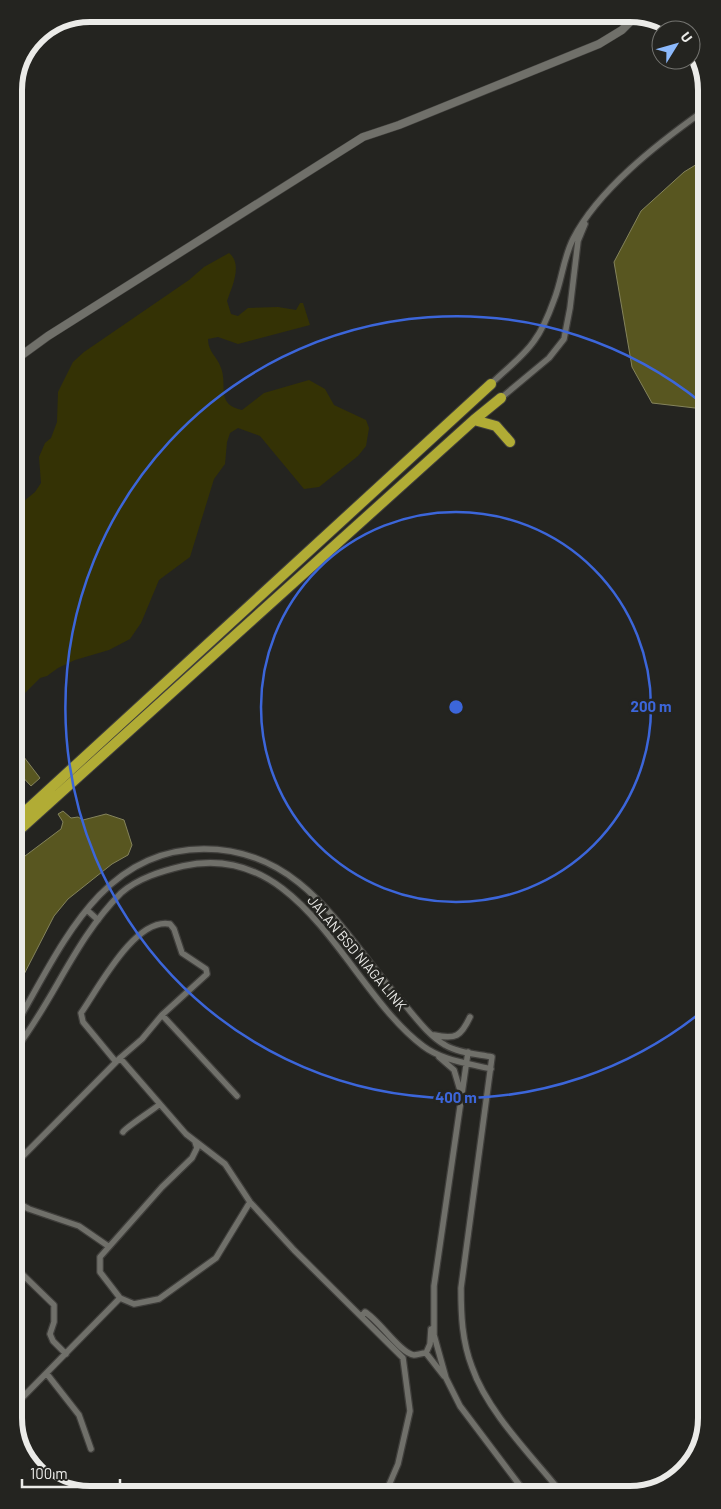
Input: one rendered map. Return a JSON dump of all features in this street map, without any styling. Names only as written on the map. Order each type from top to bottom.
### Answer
[{"type":"highway","points":[[22,814],[491,384]]},
{"type":"highway","points":[[22,827],[474,420],[501,398]]},
{"type":"highway","points":[[474,420],[496,426],[510,442]]},
{"type":"main road","points":[[23,354],[56,330],[363,137],[399,125],[599,44],[622,30],[629,23]]},
{"type":"street","points":[[491,384],[534,342],[555,298],[562,264],[572,240],[585,218],[601,198],[698,115]]},
{"type":"street","points":[[501,398],[549,358],[564,339],[570,308],[578,241],[588,218],[601,198]]},
{"type":"street","name":"JALAN BSD NIAGA LINK","points":[[22,1014],[68,934],[114,879],[135,866],[160,855],[190,849],[223,849],[249,855],[280,868],[302,882],[321,902],[392,991],[432,1034],[444,1045],[492,1057],[491,1069],[438,1056],[422,1046],[402,1026],[309,912],[290,894],[272,881],[243,868],[221,864],[191,864],[163,870],[123,892],[80,943],[22,1040]]},
{"type":"street","points":[[87,910],[98,920]]},
{"type":"street","points":[[22,1157],[118,1060],[142,1039],[162,1015],[208,972],[182,953],[174,929],[164,923],[141,933],[127,945],[81,1013],[84,1022],[118,1060],[193,1140],[225,1164],[250,1202],[294,1250],[401,1354],[405,1363],[410,1411],[398,1464],[389,1486]]},
{"type":"street","points":[[162,1015],[236,1096]]},
{"type":"street","points":[[432,1034],[445,1037],[455,1036],[463,1032],[470,1016]]},
{"type":"street","points":[[468,1052],[434,1286],[434,1335],[446,1378],[460,1406],[520,1486]]},
{"type":"street","points":[[438,1056],[454,1070],[459,1079],[462,1097]]},
{"type":"street","points":[[491,1069],[461,1288],[465,1343],[472,1368],[484,1392],[518,1439],[557,1486]]},
{"type":"street","points":[[123,1132],[129,1125],[140,1121],[160,1104]]},
{"type":"street","points":[[193,1140],[197,1148],[192,1158],[162,1187],[100,1257],[100,1272],[120,1298],[134,1304],[160,1299],[216,1258],[250,1202]]},
{"type":"street","points":[[22,1205],[29,1209],[79,1226],[108,1246]]},
{"type":"street","points":[[22,1274],[54,1305],[54,1322],[50,1334],[53,1341],[66,1354]]},
{"type":"street","points":[[22,1398],[120,1298]]},
{"type":"street","points":[[362,1316],[365,1312],[374,1317],[409,1353],[414,1355],[426,1353]]},
{"type":"street","points":[[426,1353],[430,1344],[434,1317]]},
{"type":"street","points":[[426,1353],[446,1378]]},
{"type":"street","points":[[47,1374],[79,1415],[91,1449]]},
{"type":"shaded area","points":[[698,163],[698,407],[695,408],[652,403],[632,367],[614,262],[641,211],[684,172]]},
{"type":"shaded area","points":[[229,253],[233,258],[236,269],[234,283],[227,301],[231,314],[238,316],[248,308],[278,307],[296,310],[300,303],[303,303],[310,325],[238,344],[218,337],[208,339],[209,347],[221,368],[225,399],[228,403],[242,410],[264,393],[309,380],[325,389],[334,405],[366,420],[369,428],[366,446],[358,456],[319,487],[304,489],[260,436],[238,428],[230,433],[227,442],[225,464],[214,479],[190,557],[159,580],[141,623],[130,639],[109,650],[75,660],[58,668],[47,676],[40,678],[23,695],[23,502],[35,492],[41,483],[39,457],[45,443],[51,438],[57,422],[58,392],[73,362],[84,352],[189,280],[204,267]]},
{"type":"shaded area","points":[[22,755],[40,778],[31,786],[22,777]]},
{"type":"shaded area","points":[[63,811],[71,818],[78,817],[83,820],[106,814],[124,820],[132,845],[128,855],[112,864],[68,899],[54,916],[22,978],[22,858],[61,829],[63,822],[58,814]]}]
